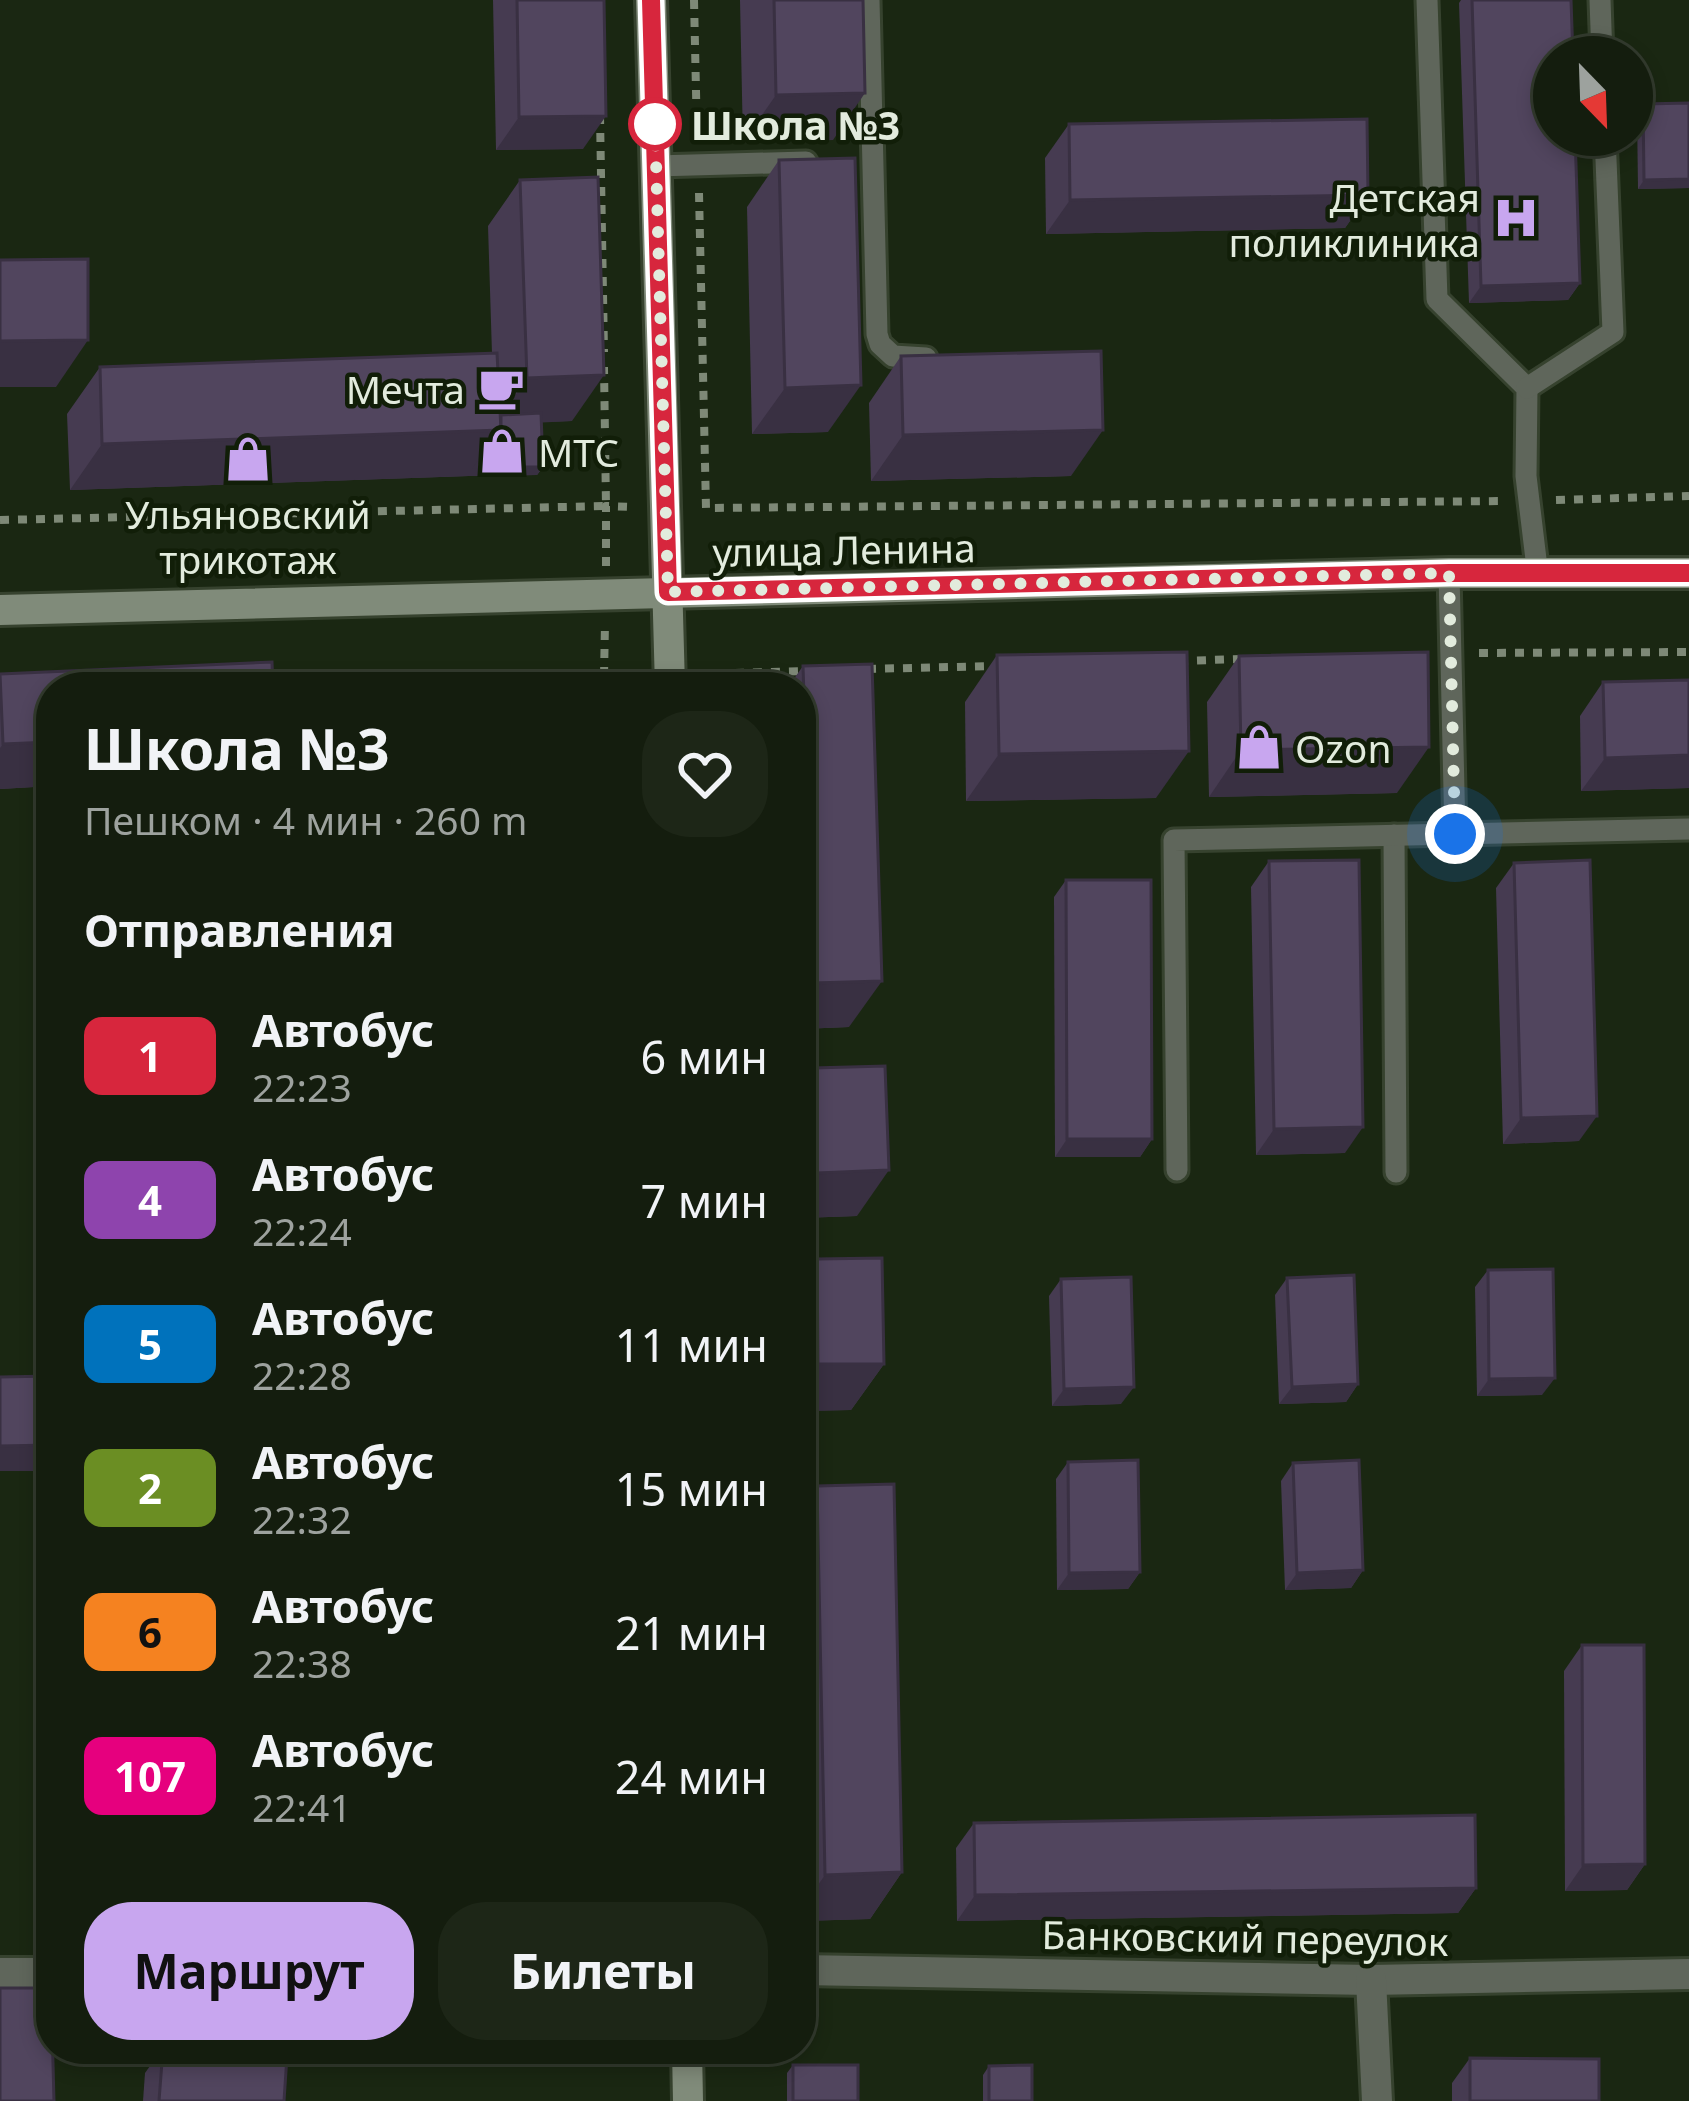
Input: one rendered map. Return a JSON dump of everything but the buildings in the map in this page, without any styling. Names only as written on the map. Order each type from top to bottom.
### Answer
[{"type":"main road","points":[[651,0],[670,672]]},
{"type":"main road","name":"улица Ленина","points":[[0,610],[1449,573],[1689,573]]},
{"type":"main road","points":[[687,2064],[688,2101]]},
{"type":"street","name":"Банковский переулок","points":[[816,1970],[1371,1980],[1689,1974]]},
{"type":"street","points":[[0,1973],[36,1973]]},
{"type":"street","points":[[1371,1980],[1377,2101]]},
{"type":"lane","points":[[869,0],[851,161],[880,344],[893,356],[951,357]]},
{"type":"lane","points":[[1427,0],[1437,299],[1527,388],[1529,500],[1538,576]]},
{"type":"lane","points":[[1600,0],[1601,36]]},
{"type":"lane","points":[[1527,388],[1612,332],[1606,156]]},
{"type":"lane","points":[[656,166],[851,161]]},
{"type":"lane","points":[[1449,573],[1455,834]]},
{"type":"lane","points":[[1177,1170],[1174,840],[1689,830]]},
{"type":"lane","points":[[1394,835],[1396,1172]]},
{"type":"path","points":[[694,0],[706,508],[1689,496]]},
{"type":"path","points":[[0,520],[606,506],[600,92]]},
{"type":"path","points":[[1450,653],[1689,652]]},
{"type":"path","points":[[1166,661],[1261,658]]},
{"type":"path","points":[[859,669],[1001,665]]},
{"type":"path","points":[[786,672],[812,670]]},
{"type":"bus line","name":"1","points":[[651,0],[668,592],[1449,573],[1689,573]]},
{"type":"place","name":"Школа №3","points":[[655,124]]},
{"type":"place","name":"Детская поликлиника","points":[[1516,218]]},
{"type":"place","name":"Мечта","points":[[501,388]]},
{"type":"place","name":"МТС","points":[[502,451]]},
{"type":"place","name":"Ульяновский трикотаж","points":[[248,459]]},
{"type":"place","name":"Ozon","points":[[1259,747]]},
{"type":"route","points":[[655,124],[668,592],[1449,573],[1455,834]]}]
